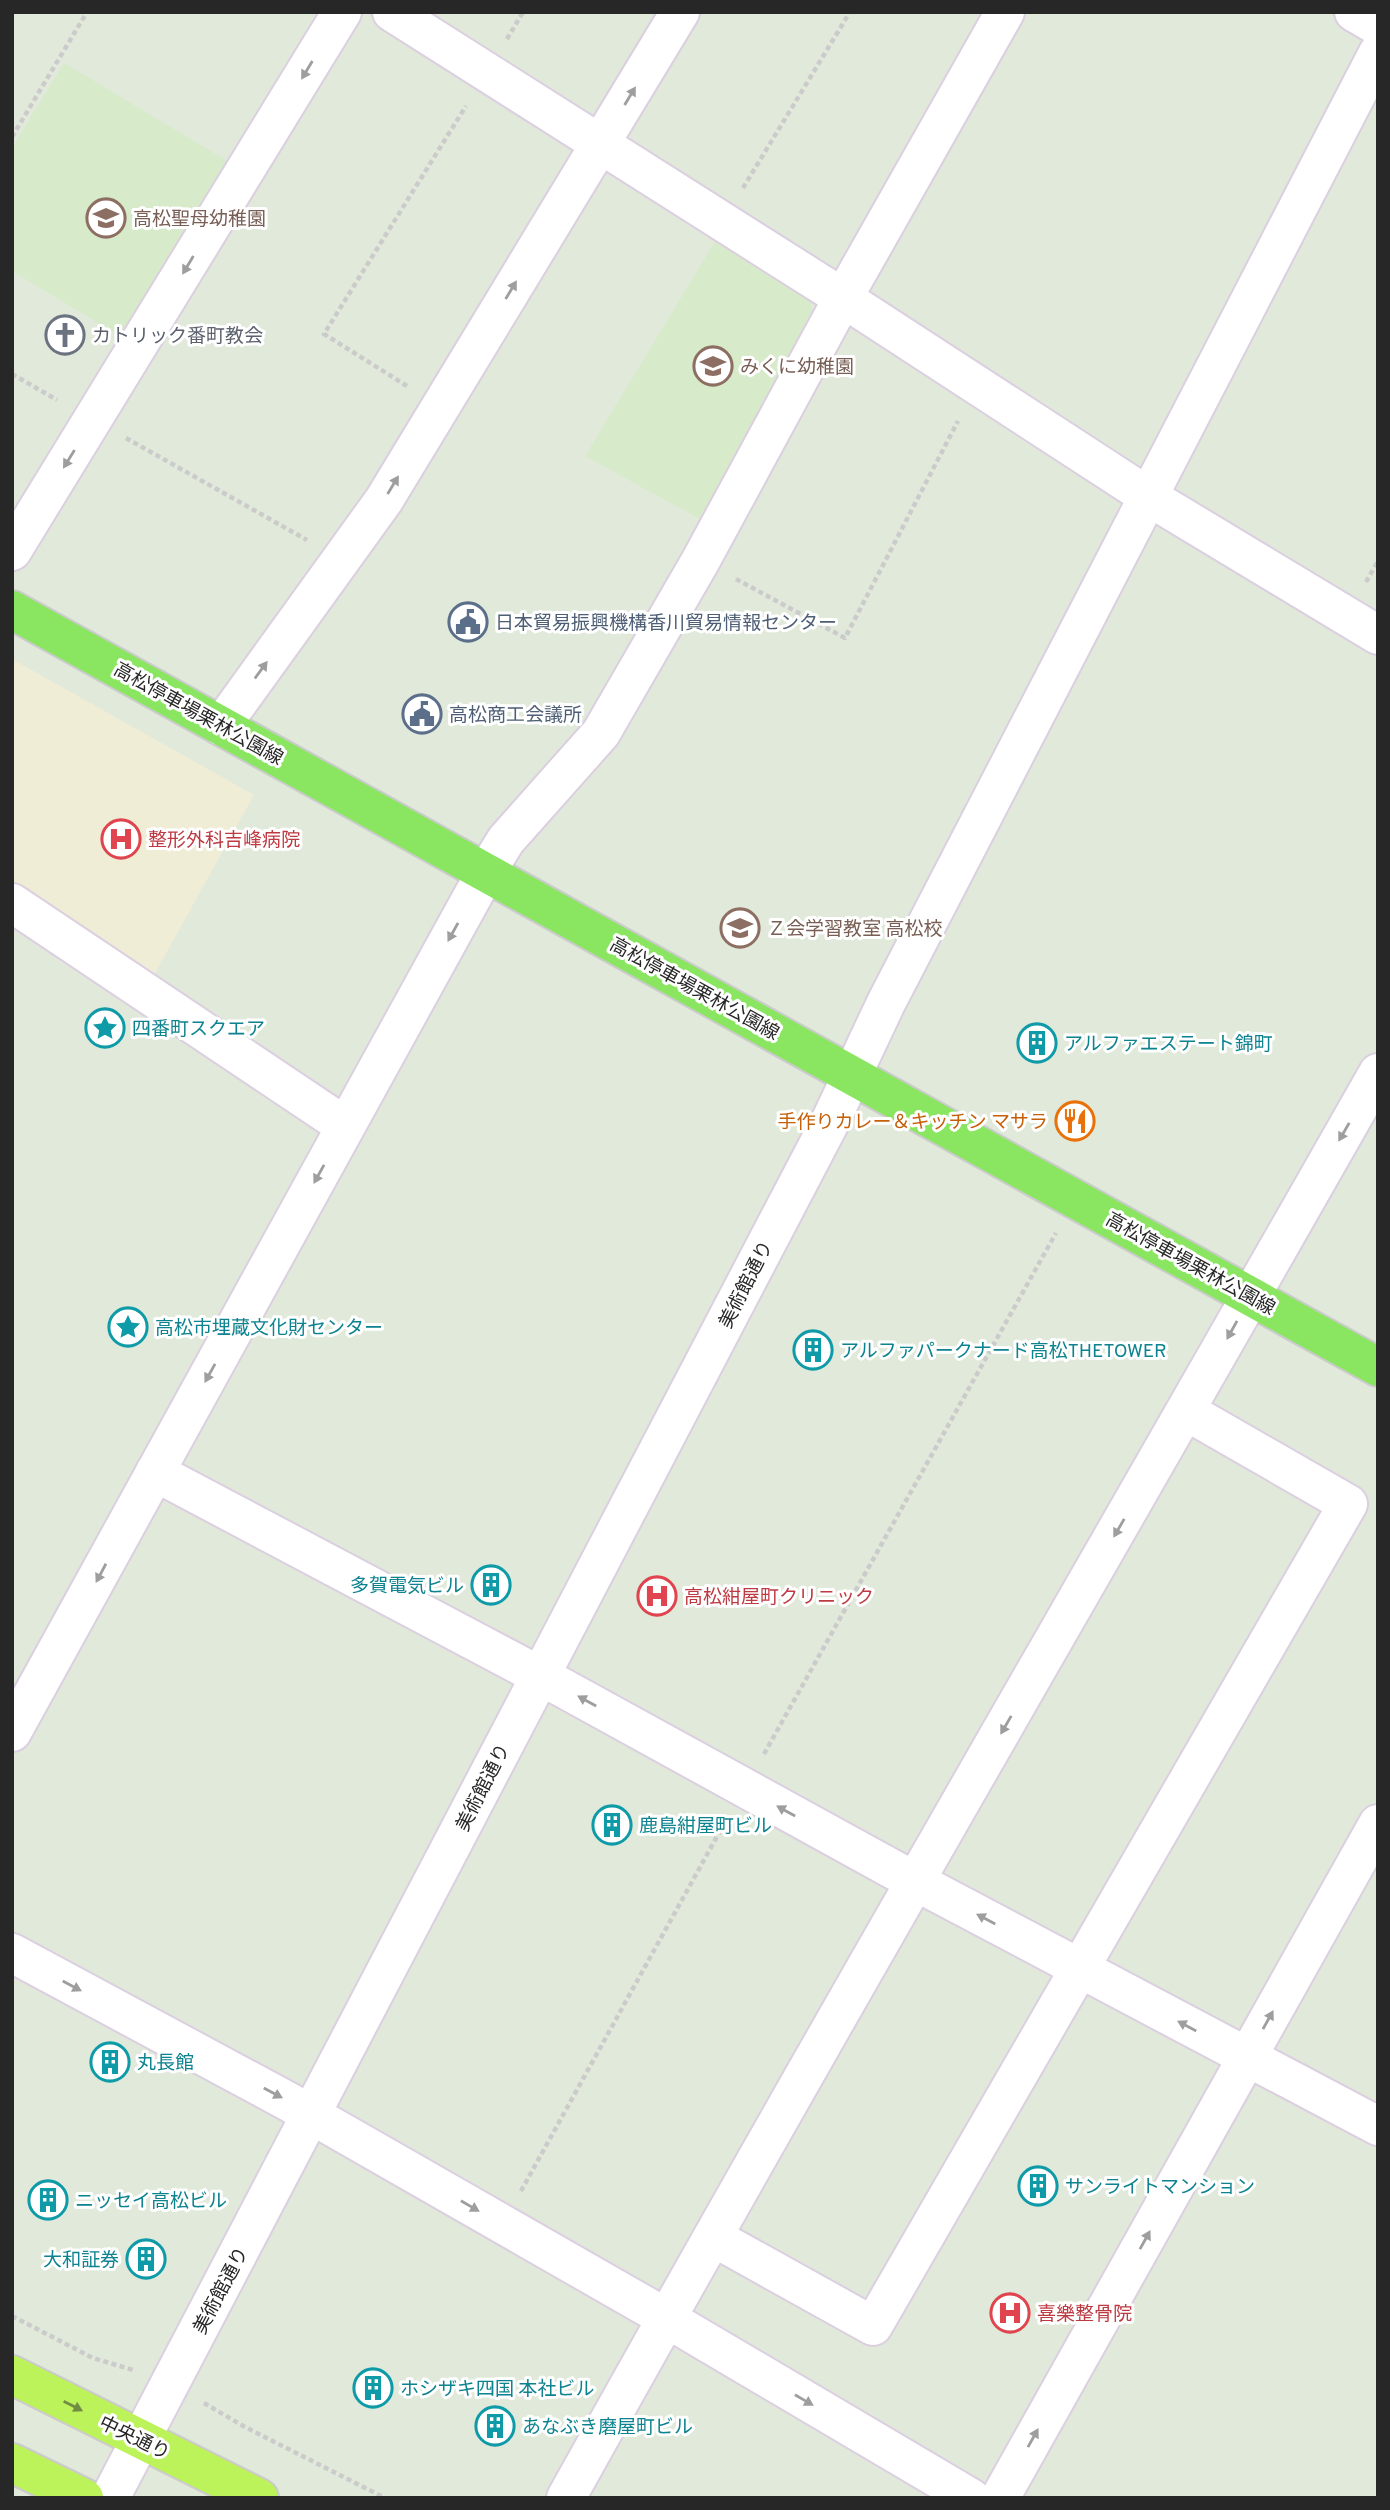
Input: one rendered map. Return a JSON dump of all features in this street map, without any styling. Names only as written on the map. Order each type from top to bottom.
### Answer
[{"type":"highway","name":"中央通り","points":[[12,2375],[259,2498]]},
{"type":"highway","points":[[12,2463],[84,2498]]},
{"type":"main road","name":"高松停車場栗林公園線","points":[[12,610],[1377,1365]]},
{"type":"street","points":[[12,551],[342,12]]},
{"type":"street","points":[[392,12],[844,298],[1149,497],[1378,635]]},
{"type":"street","points":[[221,726],[384,500],[680,12]]},
{"type":"street","points":[[12,1732],[486,872],[506,840],[601,733],[701,560],[1005,12]]},
{"type":"street","points":[[1353,12],[1378,26]]},
{"type":"street","name":"美術館通り","points":[[110,2498],[828,1126],[850,1074],[1378,53]]},
{"type":"street","points":[[12,903],[345,1126]]},
{"type":"street","points":[[566,2498],[712,2237],[1378,1073]]},
{"type":"street","points":[[712,2237],[873,2326],[1348,1504],[1186,1410]]},
{"type":"street","points":[[155,1472],[540,1676],[915,1881],[1378,2126]]},
{"type":"street","points":[[1000,2498],[1378,1824]]},
{"type":"street","points":[[12,1953],[311,2115],[666,2318],[971,2498]]},
{"type":"path","points":[[12,137],[87,12]]},
{"type":"path","points":[[440,408],[324,334],[523,12]]},
{"type":"path","points":[[722,221],[849,12]]},
{"type":"path","points":[[12,374],[341,559]]},
{"type":"path","points":[[701,560],[845,638],[977,385]]},
{"type":"path","points":[[502,2224],[1075,1199]]},
{"type":"path","points":[[12,2316],[93,2358],[137,2371]]},
{"type":"path","points":[[194,2398],[385,2498]]},
{"type":"shaded area","name":"高松聖母幼稚園","points":[[64,63],[232,164],[125,339],[12,271],[12,148]]},
{"type":"shaded area","name":"みくに幼稚園","points":[[716,240],[810,300],[814,318],[700,519],[585,456]]},
{"type":"shaded area","name":"整形外科吉峰病院","points":[[12,659],[254,795],[154,975],[12,882]]},
{"type":"place","name":"高松聖母幼稚園","points":[[106,218]]},
{"type":"place","name":"カトリック番町教会","points":[[65,335]]},
{"type":"place","name":"みくに幼稚園","points":[[713,366]]},
{"type":"place","name":"日本貿易振興機構香川貿易情報センター","points":[[468,622]]},
{"type":"place","name":"高松商工会議所","points":[[422,714]]},
{"type":"place","name":"整形外科吉峰病院","points":[[121,839]]},
{"type":"place","name":"Ｚ会学習教室 高松校","points":[[740,928]]},
{"type":"place","name":"四番町スクエア","points":[[105,1028]]},
{"type":"place","name":"アルファエステート錦町","points":[[1037,1043]]},
{"type":"place","name":"手作りカレー＆キッチン マサラ","points":[[1075,1121]]},
{"type":"place","name":"高松市埋蔵文化財センター","points":[[128,1327]]},
{"type":"place","name":"アルファパークナード高松THETOWER","points":[[813,1350]]},
{"type":"place","name":"多賀電気ビル","points":[[491,1585]]},
{"type":"place","name":"高松紺屋町クリニック","points":[[657,1596]]},
{"type":"place","name":"鹿島紺屋町ビル","points":[[612,1825]]},
{"type":"place","name":"丸長館","points":[[110,2062]]},
{"type":"place","name":"サンライトマンション","points":[[1038,2186]]},
{"type":"place","name":"ニッセイ高松ビル","points":[[48,2200]]},
{"type":"place","name":"大和証券","points":[[146,2259]]},
{"type":"place","name":"喜樂整骨院","points":[[1010,2313]]},
{"type":"place","name":"ホシザキ四国 本社ビル","points":[[373,2388]]},
{"type":"place","name":"あなぶき磨屋町ビル","points":[[495,2426]]}]
